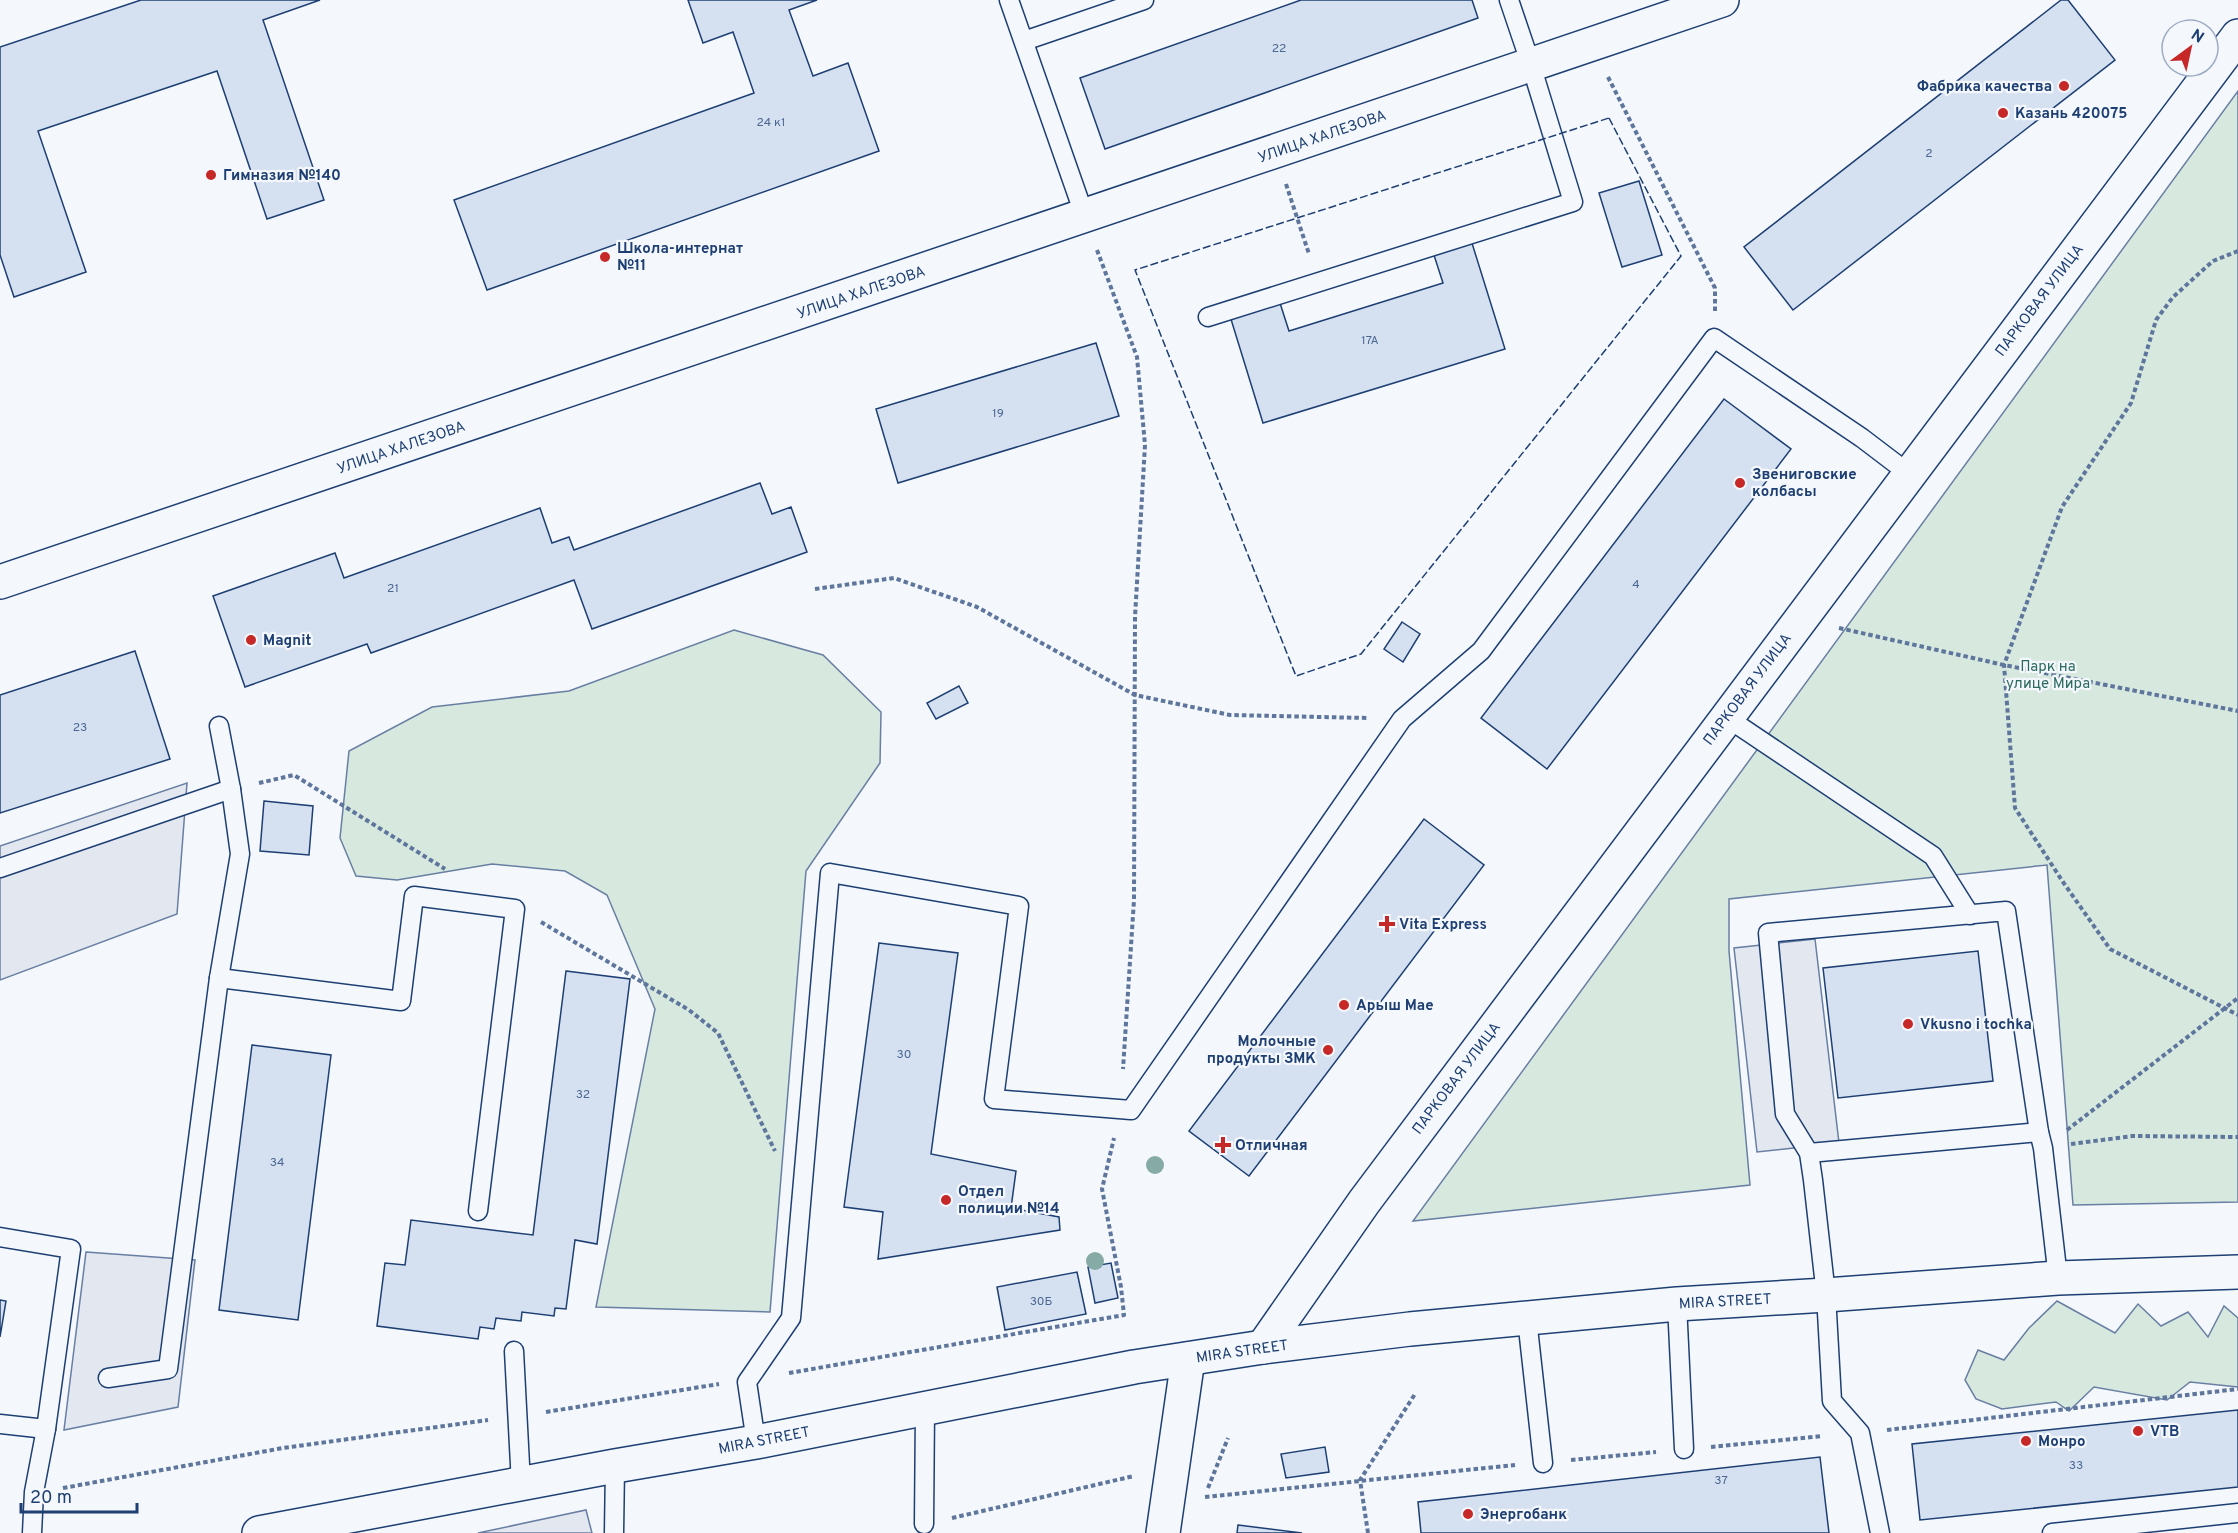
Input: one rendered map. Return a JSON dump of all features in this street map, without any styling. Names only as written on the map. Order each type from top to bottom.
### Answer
[{"type":"street","name":"УЛИЦА ХАЛЕЗОВА","points":[[0,582],[1722,0]]},
{"type":"street","name":"ПАРКОВАЯ УЛИЦА","points":[[1263,1347],[1364,1202],[1908,473],[2238,36]]},
{"type":"street","name":"MIRA STREET","points":[[259,1533],[756,1442],[1134,1367],[1263,1347],[1410,1329],[1677,1304],[2058,1278],[2238,1272]]},
{"type":"street","points":[[1163,1533],[1188,1359]]},
{"type":"lane","points":[[1010,0],[1085,217]]},
{"type":"lane","points":[[1024,41],[1144,0]]},
{"type":"lane","points":[[1208,317],[1573,202],[1509,0]]},
{"type":"lane","points":[[756,1442],[747,1382],[791,1318],[830,873],[1019,906],[994,1099],[1131,1110],[1401,719],[1481,651],[1714,338],[1862,438],[1908,473]]},
{"type":"lane","points":[[1726,717],[1933,856],[1970,915]]},
{"type":"lane","points":[[108,1378],[168,1369],[219,978],[240,854],[219,726]]},
{"type":"lane","points":[[0,868],[231,789]]},
{"type":"lane","points":[[219,978],[402,1001],[414,896],[515,909],[478,1211]]},
{"type":"lane","points":[[1880,1533],[1860,1433],[1832,1401],[1826,1295],[1809,1153],[1785,1114],[1768,933],[2006,911],[2041,1140],[2058,1278]]},
{"type":"lane","points":[[1809,1153],[2041,1140]]},
{"type":"lane","points":[[0,1237],[71,1249],[46,1430],[34,1492],[32,1533]]},
{"type":"lane","points":[[1677,1304],[1684,1449]]},
{"type":"lane","points":[[1527,1319],[1543,1463]]},
{"type":"lane","points":[[514,1351],[521,1484]]},
{"type":"lane","points":[[924,1524],[925,1408]]},
{"type":"lane","points":[[0,1424],[46,1430]]},
{"type":"lane","points":[[614,1533],[615,1466]]},
{"type":"lane","points":[[2052,1533],[2238,1513]]},
{"type":"path","points":[[1591,45],[1715,288],[1714,338]]},
{"type":"path","points":[[1275,152],[1318,282]]},
{"type":"path","points":[[34,1492],[283,1448],[517,1416],[1124,1315],[1121,1287],[1102,1189],[1121,1110],[1134,900],[1135,616],[1145,446],[1137,357],[1085,217]]},
{"type":"path","points":[[2238,251],[2213,261],[2173,297],[2156,320],[2131,403],[2062,507],[2004,665],[2015,808],[2027,827],[2110,949],[2224,1010],[2238,1015]]},
{"type":"path","points":[[814,589],[894,578],[977,607],[1135,695],[1230,715],[1401,719]]},
{"type":"path","points":[[1799,619],[2004,665],[2238,711]]},
{"type":"path","points":[[231,789],[294,775],[446,869]]},
{"type":"path","points":[[515,909],[566,936],[689,1010],[718,1033],[801,1204]]},
{"type":"path","points":[[2041,1140],[2238,998]]},
{"type":"path","points":[[2041,1140],[2133,1136],[2238,1137]]},
{"type":"path","points":[[1860,1433],[2238,1389]]},
{"type":"path","points":[[1368,1533],[1360,1480],[1415,1394]]},
{"type":"path","points":[[1204,1506],[1205,1497],[1228,1438]]},
{"type":"path","points":[[924,1524],[1134,1476]]},
{"type":"green space","name":"Парк на улице Мира","points":[[2238,91],[2238,1202],[2073,1205],[2047,865],[1729,899],[1729,951],[1750,1185],[1413,1221]]},
{"type":"green space","points":[[734,630],[823,655],[881,712],[880,763],[806,871],[770,1312],[596,1307],[655,1009],[607,895],[565,871],[492,864],[397,880],[356,876],[340,838],[349,751],[432,707],[569,691]]},
{"type":"green space","points":[[2057,1301],[2115,1333],[2138,1304],[2161,1326],[2188,1312],[2208,1337],[2224,1306],[2238,1318],[2238,1387],[2190,1382],[2167,1400],[2094,1387],[2069,1411],[2056,1402],[2002,1409],[1976,1399],[1965,1380],[1978,1350],[2004,1360],[2029,1328]]},
{"type":"shaded area","points":[[187,783],[177,914],[0,980],[0,846]]},
{"type":"shaded area","points":[[1815,939],[1839,1143],[1757,1152],[1734,948]]},
{"type":"shaded area","points":[[86,1252],[195,1260],[178,1407],[64,1430]]},
{"type":"shaded area","points":[[586,1510],[592,1533],[478,1533]]},
{"type":"building","points":[[141,0],[320,0],[263,20],[324,200],[267,219],[217,71],[38,131],[86,272],[14,297],[0,255],[0,47]]},
{"type":"building","points":[[688,0],[817,0],[789,10],[813,76],[848,63],[879,151],[487,290],[454,200],[754,93],[733,32],[703,43]]},
{"type":"building","points":[[1301,0],[1472,0],[1478,18],[1105,149],[1080,78]]},
{"type":"building","points":[[2061,0],[2068,0],[2115,60],[1793,310],[1744,247]]},
{"type":"building","points":[[1639,181],[1662,255],[1622,267],[1599,193]]},
{"type":"building","points":[[1471,240],[1505,349],[1263,423],[1230,316],[1279,300],[1289,331],[1443,283],[1433,252]]},
{"type":"building","points":[[1096,343],[1119,416],[898,483],[876,409]]},
{"type":"building","points":[[1724,399],[1791,449],[1547,769],[1481,718]]},
{"type":"building","points":[[760,483],[772,514],[791,507],[807,552],[592,629],[574,580],[371,653],[367,644],[245,687],[213,596],[335,553],[344,578],[540,508],[552,543],[569,537],[574,550]]},
{"type":"building","points":[[1402,622],[1420,634],[1403,662],[1384,649]]},
{"type":"building","points":[[135,651],[170,759],[0,813],[0,695]]},
{"type":"building","points":[[959,686],[968,703],[936,719],[927,703]]},
{"type":"building","points":[[264,801],[313,806],[309,855],[260,851]]},
{"type":"building","points":[[1424,819],[1484,865],[1249,1176],[1189,1131]]},
{"type":"building","points":[[879,943],[958,953],[931,1154],[1016,1171],[1011,1208],[1059,1217],[1060,1230],[878,1259],[883,1212],[844,1207]]},
{"type":"building","name":"Vkusno i tochka","points":[[1978,951],[1993,1081],[1838,1098],[1823,968]]},
{"type":"building","points":[[566,971],[630,979],[597,1244],[575,1240],[566,1309],[555,1308],[554,1316],[522,1312],[521,1321],[496,1318],[494,1329],[480,1327],[478,1339],[377,1326],[385,1263],[405,1265],[411,1220],[533,1235]]},
{"type":"building","points":[[252,1045],[331,1055],[298,1320],[219,1310]]},
{"type":"building","points":[[1111,1263],[1118,1298],[1095,1303],[1088,1267]]},
{"type":"building","points":[[1077,1272],[1086,1314],[1005,1330],[997,1287]]},
{"type":"building","points":[[0,1300],[6,1301],[0,1337]]},
{"type":"building","points":[[2238,1410],[2238,1487],[1920,1520],[1912,1444]]},
{"type":"building","points":[[1325,1447],[1329,1472],[1286,1478],[1281,1454]]},
{"type":"building","points":[[1820,1457],[1829,1533],[1421,1533],[1418,1502]]},
{"type":"building","points":[[1238,1525],[1302,1533],[1237,1533]]},
{"type":"fence","points":[[1609,118],[1681,256],[1361,654],[1296,676],[1135,270],[1609,118]]},
{"type":"place","name":"Фабрика качества","points":[[2064,86]]},
{"type":"place","name":"Казань 420075","points":[[2003,113]]},
{"type":"place","name":"Гимназия №140","points":[[211,175]]},
{"type":"place","name":"Школа-интернат №11","points":[[605,257]]},
{"type":"place","name":"Звениговские колбасы","points":[[1740,483]]},
{"type":"place","name":"Magnit","points":[[251,640]]},
{"type":"place","name":"Vita Express","points":[[1387,924]]},
{"type":"place","name":"Арыш Мае","points":[[1344,1005]]},
{"type":"place","name":"Vkusno i tochka","points":[[1908,1024]]},
{"type":"place","name":"Молочные продукты ЗМК","points":[[1328,1050]]},
{"type":"place","name":"Отличная","points":[[1223,1145]]},
{"type":"place","name":"Отдел полиции №14","points":[[946,1200]]},
{"type":"place","name":"VTB","points":[[2138,1431]]},
{"type":"place","name":"Монро","points":[[2026,1441]]},
{"type":"place","name":"Энергобанк","points":[[1468,1514]]}]
